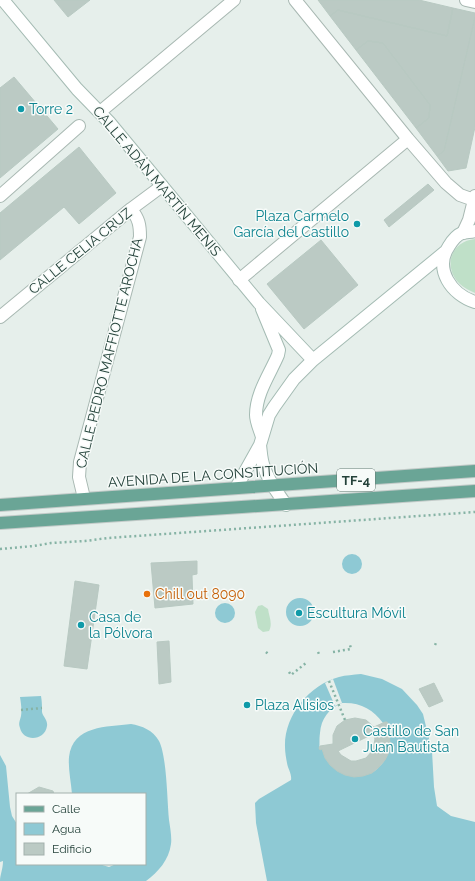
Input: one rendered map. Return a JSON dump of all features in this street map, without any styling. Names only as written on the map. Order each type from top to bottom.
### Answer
[{"type":"main road","name":"AVENIDA DE LA CONSTITUCIÓN","points":[[0,505],[475,471]]},
{"type":"main road","name":"TF-4","points":[[0,523],[286,505],[475,491]]},
{"type":"street","name":"CALLE ADÁN MARTÍN MENIS","points":[[2,0],[77,89],[100,112],[239,280],[313,360]]},
{"type":"street","points":[[100,112],[234,0]]},
{"type":"street","points":[[295,0],[417,150],[446,183],[460,194],[474,198],[469,220],[463,233]]},
{"type":"street","points":[[466,0],[475,2]]},
{"type":"street","points":[[0,196],[79,126]]},
{"type":"street","points":[[239,280],[408,139]]},
{"type":"street","name":"CALLE CELIA CRUZ","points":[[0,317],[131,209],[162,186]]},
{"type":"street","name":"CALLE PEDRO MAFFIOTTE AROCHA","points":[[84,498],[79,477],[80,462],[140,237],[140,224],[138,218],[131,209]]},
{"type":"street","points":[[475,231],[463,233],[452,241],[445,252],[442,263],[446,279],[453,288],[460,295],[475,302]]},
{"type":"street","points":[[236,488],[261,441],[269,415],[294,378],[313,360],[445,252]]},
{"type":"street","points":[[259,303],[279,350],[257,402],[256,416],[264,467],[273,485],[286,505]]},
{"type":"path","points":[[0,549],[108,538],[475,512]]},
{"type":"path","points":[[333,652],[351,648],[350,644]]},
{"type":"path","points":[[289,672],[291,675],[306,663]]},
{"type":"path","points":[[329,681],[345,720]]},
{"type":"path","points":[[21,710],[42,708]]},
{"type":"green space","points":[[475,239],[475,293],[465,288],[457,281],[451,267],[451,260],[452,254],[456,248],[467,241]]},
{"type":"green space","points":[[262,605],[268,609],[271,623],[269,631],[263,632],[258,628],[255,612],[258,606]]},
{"type":"water","points":[[352,554],[359,557],[362,564],[359,571],[352,574],[345,571],[342,564],[345,557]]},
{"type":"water","points":[[300,598],[310,602],[314,612],[310,622],[300,626],[290,622],[286,612],[290,602]]},
{"type":"water","points":[[225,603],[232,606],[235,613],[232,620],[225,623],[218,620],[215,613],[218,606]]},
{"type":"water","points":[[361,674],[382,679],[402,689],[423,714],[432,751],[434,787],[437,806],[451,816],[475,822],[475,881],[267,881],[256,823],[255,803],[259,799],[291,780],[285,749],[286,735],[289,724],[300,703],[308,694],[318,687],[339,677]],"holes":[[[349,703],[366,707],[383,723],[387,722],[390,740],[389,751],[381,765],[372,773],[322,749],[319,749],[322,723],[326,715],[337,705]]]},
{"type":"water","points":[[41,696],[42,712],[47,722],[45,731],[42,735],[34,738],[25,736],[19,726],[21,716],[20,697]]},
{"type":"water","points":[[131,724],[143,727],[157,737],[162,748],[171,841],[168,855],[159,870],[146,881],[0,881],[3,861],[0,862],[0,755],[6,766],[10,807],[12,816],[16,822],[16,865],[102,865],[109,867],[114,865],[146,865],[146,793],[72,793],[69,757],[72,747],[77,739],[84,733],[102,727]]},
{"type":"pier","points":[[333,679],[342,703],[335,706],[325,683]]},
{"type":"building","points":[[54,0],[90,0],[68,17]]},
{"type":"building","points":[[318,0],[419,0],[453,8],[447,36],[338,10],[330,16]]},
{"type":"building","points":[[453,8],[475,13],[475,17],[444,151],[437,156],[416,128],[429,118],[430,105],[383,43],[368,41],[356,50],[330,16],[338,10],[447,36]]},
{"type":"building","points":[[475,17],[475,127],[466,168],[448,171],[437,156],[444,151]]},
{"type":"building","points":[[368,41],[383,43],[430,105],[429,118],[416,128],[356,50]]},
{"type":"building","name":"Torre 2","points":[[14,77],[58,129],[0,178],[0,88]]},
{"type":"building","points":[[79,147],[116,193],[79,224],[64,207],[0,260],[0,213]]},
{"type":"building","points":[[428,184],[434,190],[389,227],[384,220]]},
{"type":"building","points":[[321,240],[358,285],[304,329],[267,284]]},
{"type":"building","points":[[197,561],[197,574],[192,575],[193,604],[155,608],[151,563]]},
{"type":"building","name":"Casa de la Pólvora","points":[[75,581],[99,585],[87,669],[64,666]]},
{"type":"building","points":[[169,641],[171,682],[159,684],[157,642]]},
{"type":"building","points":[[434,683],[443,701],[429,707],[419,689]]},
{"type":"building","points":[[355,718],[366,720],[374,727],[387,722],[388,724],[386,726],[390,743],[389,752],[385,760],[372,773],[354,777],[345,775],[330,765],[325,758],[322,749],[320,750],[320,746],[333,744],[333,735],[337,726],[345,720]],"holes":[[[373,734],[375,739],[373,750],[366,758],[351,761],[341,755],[338,751]]]},
{"type":"building","points":[[39,787],[53,791],[54,793],[29,793]]},
{"type":"place","name":"Torre 2","points":[[21,109]]},
{"type":"place","name":"Plaza Carmelo García del Castillo","points":[[357,224]]},
{"type":"place","name":"Chill out 8090","points":[[147,594]]},
{"type":"place","name":"Escultura Móvil","points":[[299,613]]},
{"type":"place","name":"Casa de la Pólvora","points":[[81,625]]},
{"type":"place","name":"Plaza Alisios","points":[[247,705]]},
{"type":"place","name":"Castillo de San Juan Bautista","points":[[355,739]]}]
